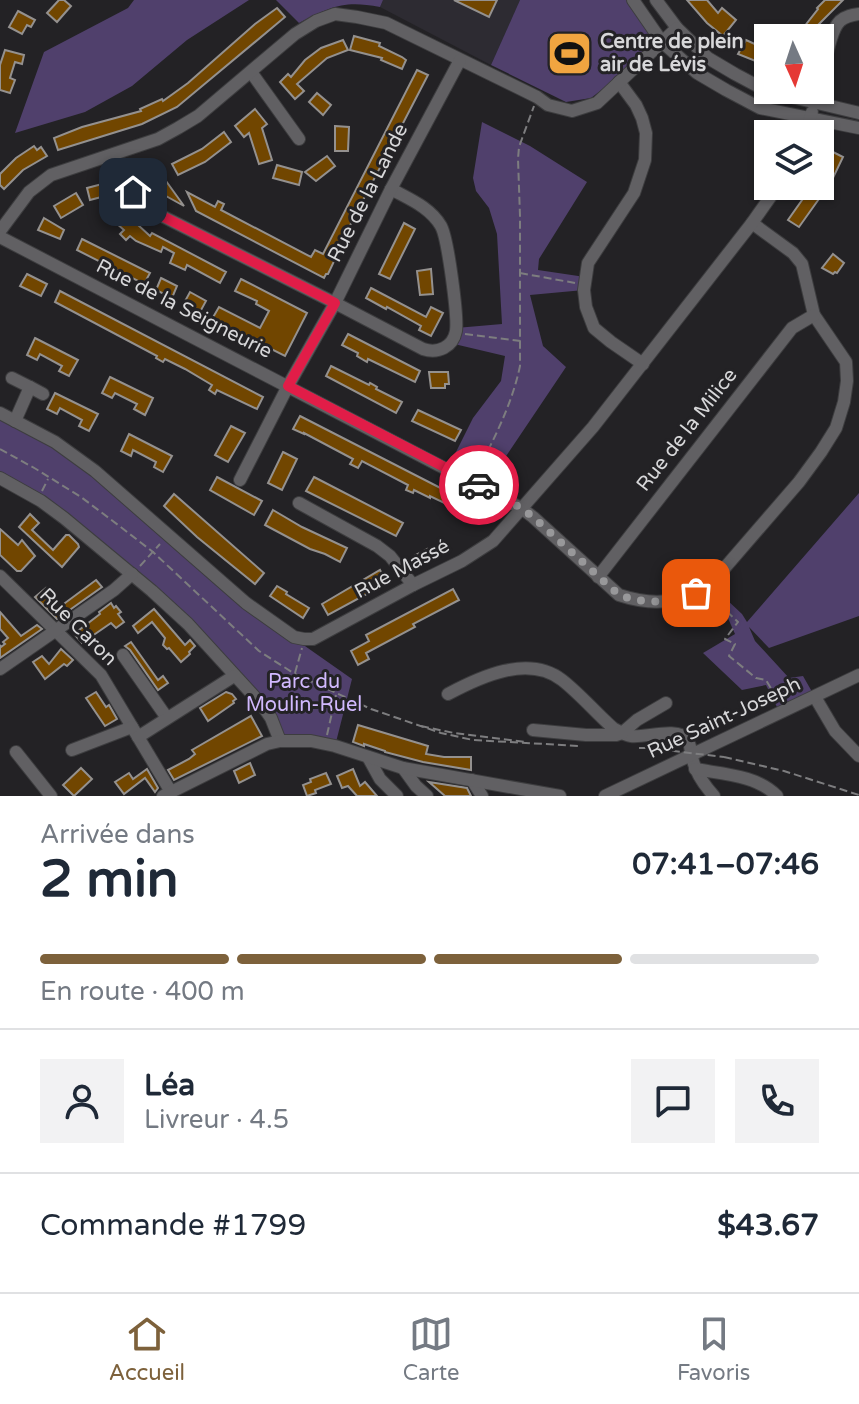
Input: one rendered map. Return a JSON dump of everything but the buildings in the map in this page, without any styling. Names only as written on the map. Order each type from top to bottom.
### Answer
[{"type":"street","points":[[633,0],[662,42],[697,73],[760,108],[859,128]]},
{"type":"street","points":[[656,0],[677,28],[708,58],[754,84]]},
{"type":"street","points":[[0,234],[29,192],[51,175],[158,139],[178,128],[198,116],[295,34],[335,14],[386,23],[548,105],[572,111],[597,103],[677,28]]},
{"type":"street","points":[[834,31],[837,23],[859,14]]},
{"type":"street","name":"Rue de la Lande","points":[[240,480],[460,60]]},
{"type":"street","points":[[251,72],[299,139]]},
{"type":"street","points":[[619,82],[642,118],[647,145],[645,160],[634,193],[588,263],[584,285],[586,307],[594,328],[643,364]]},
{"type":"street","points":[[834,100],[859,113]]},
{"type":"street","points":[[810,119],[814,104]]},
{"type":"street","points":[[112,155],[125,182],[158,214],[432,352],[446,347],[455,333],[445,236],[433,214],[391,189]]},
{"type":"street","name":"Rue Massé","points":[[304,639],[322,635],[462,561],[493,541],[593,427],[768,200]]},
{"type":"street","name":"Rue de la Seigneurie","points":[[0,234],[521,508],[619,595],[650,602],[681,599],[703,589],[722,571],[799,482],[836,428],[844,402],[846,362],[814,315],[802,264],[793,253],[752,223]]},
{"type":"street","name":"Rue de la Milice","points":[[598,577],[792,328],[814,315]]},
{"type":"street","points":[[12,378],[43,394]]},
{"type":"street","points":[[15,421],[30,387]]},
{"type":"street","points":[[0,413],[55,442],[95,471],[246,603],[285,632],[304,639]]},
{"type":"street","points":[[0,478],[64,518],[188,624],[271,718],[280,741]]},
{"type":"street","points":[[299,503],[369,540],[390,556],[413,585]]},
{"type":"street","points":[[0,669],[114,590],[132,574]]},
{"type":"street","name":"Rue Caron","points":[[0,576],[101,675],[167,794]]},
{"type":"street","points":[[123,655],[167,718]]},
{"type":"street","points":[[448,694],[509,670],[544,671],[563,681],[622,733],[637,736],[682,735],[687,739],[695,769],[714,796]]},
{"type":"street","name":"Rue Saint-Joseph","points":[[605,796],[859,675]]},
{"type":"street","points":[[72,750],[135,732],[167,718],[234,676]]},
{"type":"street","points":[[815,697],[835,731],[859,756]]},
{"type":"street","points":[[533,730],[609,736],[622,733],[666,703]]},
{"type":"street","points":[[167,794],[267,744],[311,741],[403,768],[560,796]]},
{"type":"street","points":[[16,752],[51,796]]},
{"type":"street","points":[[368,757],[380,779],[397,796]]},
{"type":"street","points":[[403,768],[427,796]]},
{"type":"street","points":[[695,769],[753,780],[777,796]]},
{"type":"street","points":[[472,780],[482,796]]},
{"type":"path","points":[[472,481],[501,423],[520,366],[519,147],[537,97]]},
{"type":"path","points":[[520,273],[584,285]]},
{"type":"path","points":[[455,333],[521,341]]},
{"type":"path","points":[[0,449],[81,497],[153,552],[259,651],[295,674],[408,723],[454,733],[543,744]]},
{"type":"path","points":[[37,499],[49,477]]},
{"type":"path","points":[[132,574],[169,535]]},
{"type":"path","points":[[703,589],[738,622],[725,639],[735,644],[729,656],[756,678],[766,680],[784,711]]},
{"type":"path","points":[[295,674],[304,639]]},
{"type":"path","points":[[325,744],[336,694]]},
{"type":"path","points":[[648,748],[724,757],[784,771],[859,795]]},
{"type":"shaded area","points":[[383,0],[520,0],[491,65],[380,7]]},
{"type":"green space","points":[[134,0],[249,0],[187,40],[132,86],[85,112],[15,133],[44,52],[128,8]]},
{"type":"green space","points":[[276,0],[383,0],[380,7],[356,4],[338,6],[299,23]]},
{"type":"green space","name":"Centre de plein air de Lévis","points":[[520,0],[627,0],[654,41],[591,98],[566,102],[491,65]]},
{"type":"green space","points":[[482,122],[530,146],[587,182],[539,259],[538,270],[585,277],[584,290],[530,295],[543,346],[566,367],[492,477],[453,458],[473,418],[501,381],[505,356],[450,343],[456,328],[502,324],[497,234],[489,208],[476,191],[473,178]]},
{"type":"green space","name":"Parc du Moulin-Ruel","points":[[0,413],[55,442],[285,632],[352,679],[335,746],[280,741],[276,729],[152,591],[0,478]]},
{"type":"green space","points":[[859,493],[859,616],[769,648],[749,627],[755,641],[789,678],[803,676],[815,697],[780,713],[766,685],[742,690],[703,653],[735,634],[727,616],[701,590],[710,584],[747,622]]},
{"type":"way so far","points":[[479,485],[533,517],[619,595],[635,600],[665,602],[696,593]]},
{"type":"place","name":"Centre de plein air de Lévis","points":[[569,53]]},
{"type":"route","points":[[133,192],[158,214],[335,303],[288,386],[479,485]]}]
